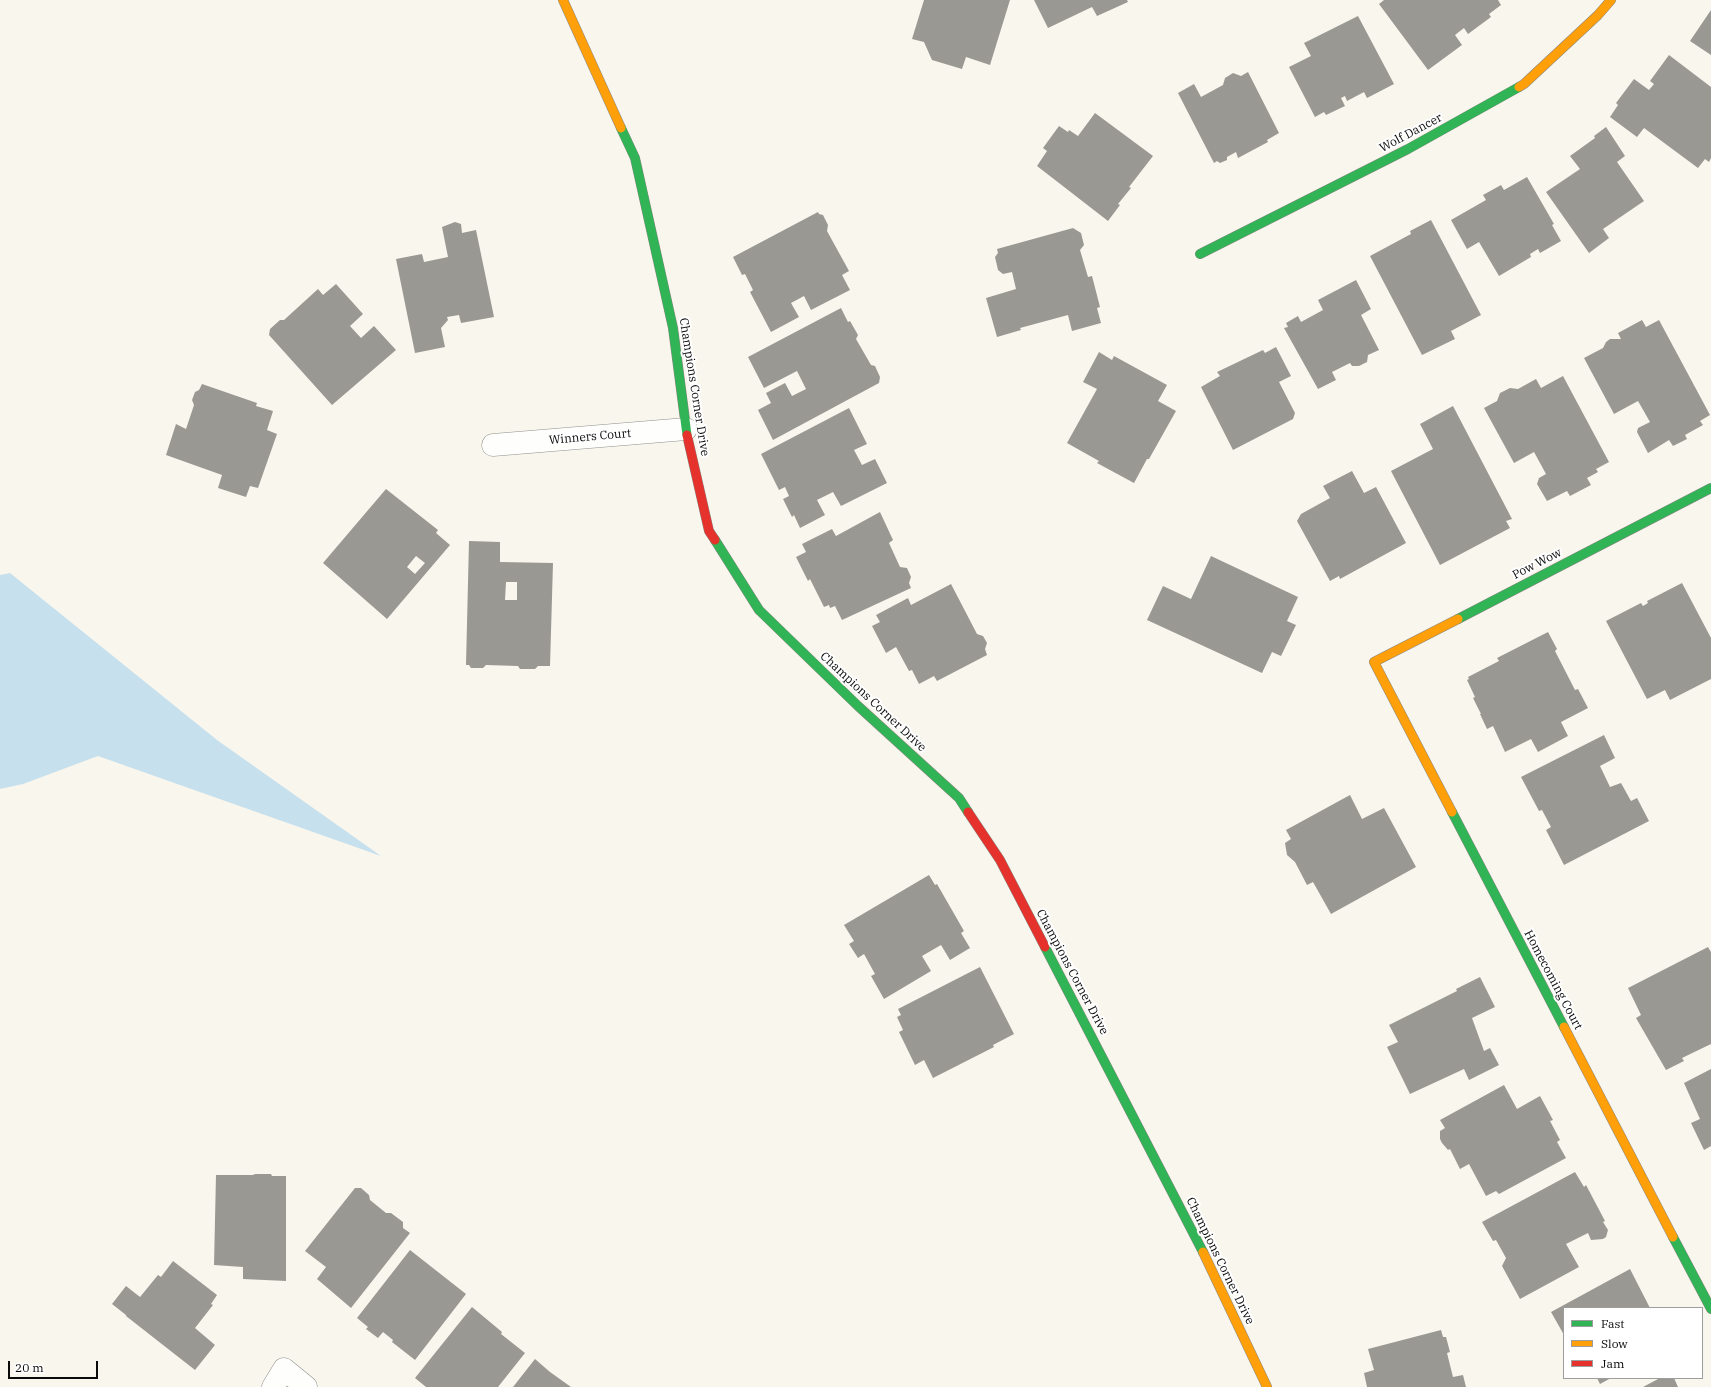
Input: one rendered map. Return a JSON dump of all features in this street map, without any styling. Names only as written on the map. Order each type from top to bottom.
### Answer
[{"type":"street","name":"Champions Corner Drive","points":[[563,0],[635,158],[672,328],[686,429],[709,531],[759,610],[858,706],[959,798],[1000,860],[1191,1226],[1267,1387]]},
{"type":"street","name":"Wolf Dancer","points":[[1200,254],[1408,149],[1524,84],[1598,15],[1611,0]]},
{"type":"street","name":"Winners Court","points":[[493,445],[686,429]]},
{"type":"street","name":"Pow Wow","points":[[1374,662],[1711,488]]},
{"type":"street","name":"Homecoming Court","points":[[1374,662],[1711,1309]]},
{"type":"street","points":[[272,1387],[284,1368],[306,1387]]},
{"type":"water","points":[[10,573],[217,740],[381,856],[98,756],[23,784],[0,789],[0,575]]},
{"type":"building","points":[[924,0],[1010,0],[990,65],[966,57],[962,69],[932,60],[924,42],[912,39]]},
{"type":"building","points":[[1034,0],[1127,0],[1128,2],[1097,16],[1092,7],[1048,28]]},
{"type":"building","points":[[1384,0],[1498,0],[1501,5],[1489,14],[1491,17],[1468,34],[1464,28],[1455,35],[1462,45],[1428,70],[1379,4]]},
{"type":"building","points":[[1711,10],[1711,55],[1690,41]]},
{"type":"building","points":[[1358,16],[1394,84],[1367,98],[1364,92],[1347,101],[1345,96],[1341,98],[1345,106],[1326,115],[1324,112],[1315,117],[1289,67],[1311,56],[1304,43]]},
{"type":"building","points":[[1669,55],[1711,87],[1711,158],[1709,162],[1705,159],[1698,168],[1644,128],[1637,137],[1610,117],[1618,105],[1616,103],[1634,79],[1649,90],[1654,84],[1650,81]]},
{"type":"building","points":[[1248,72],[1279,133],[1267,140],[1268,142],[1238,158],[1236,152],[1227,157],[1227,160],[1220,163],[1217,161],[1214,163],[1178,93],[1194,84],[1201,97],[1223,85],[1225,78],[1233,73],[1241,76]]},
{"type":"building","points":[[1095,113],[1153,156],[1129,187],[1131,188],[1118,204],[1120,205],[1108,221],[1037,166],[1047,151],[1043,148],[1059,126],[1078,136]]},
{"type":"building","points":[[1606,127],[1625,156],[1617,162],[1644,201],[1603,229],[1609,238],[1589,253],[1546,192],[1580,169],[1570,156],[1595,138],[1594,136]]},
{"type":"building","points":[[1527,177],[1554,224],[1552,225],[1561,241],[1540,253],[1538,249],[1530,254],[1531,257],[1499,276],[1479,242],[1467,249],[1451,220],[1486,200],[1483,195],[1501,185],[1504,190]]},
{"type":"building","points":[[818,212],[819,214],[823,215],[828,225],[827,231],[849,271],[842,275],[850,290],[811,310],[804,296],[791,303],[799,317],[771,332],[750,292],[753,290],[745,274],[742,275],[733,257]]},
{"type":"building","points":[[1431,220],[1481,315],[1451,331],[1455,339],[1422,355],[1370,256],[1411,234],[1410,231]]},
{"type":"building","points":[[455,222],[461,224],[462,233],[476,230],[494,317],[461,323],[459,315],[447,317],[448,320],[441,328],[445,347],[415,353],[396,259],[422,254],[424,262],[448,257],[442,227]]},
{"type":"building","points":[[1073,228],[1081,233],[1084,245],[1080,250],[1088,277],[1092,276],[1100,307],[1097,308],[1101,323],[1072,331],[1068,315],[1020,328],[1021,330],[997,337],[986,298],[1016,289],[1012,272],[1003,274],[998,270],[995,257],[998,253],[997,249]]},
{"type":"building","points":[[1356,280],[1371,309],[1361,315],[1379,350],[1368,355],[1367,362],[1359,366],[1352,366],[1350,363],[1332,372],[1336,380],[1318,389],[1284,328],[1288,327],[1286,323],[1298,316],[1301,322],[1323,310],[1318,300]]},
{"type":"building","points":[[336,284],[363,314],[350,326],[361,338],[374,326],[396,350],[332,405],[269,335],[270,329],[280,320],[284,320],[318,289],[323,295]]},
{"type":"building","points":[[841,308],[848,322],[850,321],[858,335],[856,339],[871,365],[875,366],[880,377],[879,383],[773,440],[758,410],[771,403],[766,393],[785,383],[792,396],[806,389],[797,371],[764,388],[748,357]]},
{"type":"building","points":[[1642,320],[1646,327],[1659,320],[1710,415],[1700,421],[1703,425],[1685,435],[1687,439],[1673,446],[1669,440],[1648,453],[1637,432],[1638,428],[1650,422],[1638,401],[1614,414],[1584,358],[1603,348],[1606,342],[1610,339],[1621,339],[1618,333]]},
{"type":"building","points":[[1276,347],[1291,376],[1279,382],[1295,413],[1293,419],[1233,450],[1201,387],[1220,376],[1217,372],[1263,350],[1265,353]]},
{"type":"building","points":[[1099,352],[1112,360],[1114,356],[1167,385],[1158,401],[1176,411],[1134,483],[1097,463],[1099,461],[1067,443],[1097,389],[1083,382]]},
{"type":"building","points":[[1563,376],[1609,462],[1596,469],[1598,472],[1587,478],[1591,485],[1570,496],[1567,491],[1547,501],[1537,484],[1539,478],[1546,474],[1534,452],[1514,463],[1484,408],[1497,401],[1500,393],[1510,388],[1518,389],[1536,379],[1541,388]]},
{"type":"building","points":[[202,384],[257,403],[256,406],[273,411],[267,430],[277,434],[258,488],[250,486],[246,497],[218,488],[222,475],[166,455],[176,424],[186,429],[194,405],[192,400],[195,392],[199,390]]},
{"type":"building","points":[[1453,406],[1512,519],[1506,521],[1510,528],[1440,565],[1391,471],[1433,449],[1420,424]]},
{"type":"building","points":[[849,408],[867,444],[854,450],[862,465],[875,459],[887,483],[841,506],[833,492],[817,500],[825,515],[800,528],[794,515],[792,517],[783,499],[789,496],[785,487],[779,490],[761,454]]},
{"type":"building","points":[[1352,471],[1364,493],[1376,487],[1406,543],[1340,579],[1339,576],[1330,581],[1297,521],[1301,514],[1330,498],[1323,486]]},
{"type":"building","points":[[386,489],[438,530],[436,533],[450,545],[387,619],[323,563]],"holes":[[[416,556],[425,563],[415,574],[407,567]]]},
{"type":"building","points":[[880,512],[893,540],[889,543],[900,567],[907,568],[911,577],[909,583],[911,588],[842,620],[835,606],[830,608],[829,605],[824,607],[810,579],[808,581],[796,557],[806,552],[802,544],[832,529],[836,536]]},
{"type":"building","points":[[469,541],[500,542],[500,562],[553,563],[550,666],[538,666],[535,669],[520,669],[518,666],[486,665],[483,668],[471,668],[469,665],[466,665]],"holes":[[[506,582],[517,582],[517,600],[505,600]]]},
{"type":"building","points":[[1211,556],[1298,597],[1287,621],[1296,625],[1281,656],[1272,652],[1262,673],[1147,620],[1163,586],[1191,599]]},
{"type":"building","points":[[1682,583],[1711,638],[1711,679],[1670,700],[1665,690],[1647,699],[1606,621],[1641,603],[1643,606],[1648,603],[1647,601]]},
{"type":"building","points":[[951,584],[977,634],[983,636],[987,643],[985,649],[987,655],[937,681],[934,676],[919,684],[912,670],[909,671],[896,647],[886,653],[872,626],[880,622],[876,615],[908,598],[911,605]]},
{"type":"building","points":[[1548,632],[1557,649],[1555,651],[1575,690],[1578,689],[1588,708],[1561,722],[1568,736],[1538,752],[1531,739],[1505,752],[1493,726],[1487,729],[1473,698],[1475,697],[1467,680],[1469,679],[1468,677],[1499,661],[1497,658]]},
{"type":"building","points":[[1604,735],[1615,758],[1600,766],[1610,787],[1621,783],[1631,801],[1637,798],[1649,821],[1564,865],[1546,830],[1551,827],[1542,810],[1539,811],[1521,777]]},
{"type":"building","points":[[1350,795],[1362,819],[1384,808],[1416,867],[1331,914],[1313,882],[1307,885],[1295,862],[1287,855],[1285,843],[1291,839],[1286,830]]},
{"type":"building","points":[[929,875],[935,885],[937,884],[964,931],[961,933],[970,948],[950,960],[941,945],[922,956],[931,971],[884,999],[871,976],[875,974],[864,954],[858,958],[849,944],[854,941],[844,925]]},
{"type":"building","points":[[1708,947],[1711,952],[1711,1044],[1682,1058],[1684,1061],[1666,1070],[1636,1018],[1641,1015],[1628,988]]},
{"type":"building","points":[[980,967],[1014,1034],[993,1045],[994,1047],[933,1078],[924,1060],[915,1065],[899,1032],[903,1030],[897,1017],[901,1015],[898,1009]]},
{"type":"building","points":[[1480,977],[1495,1007],[1472,1018],[1484,1051],[1490,1048],[1499,1065],[1469,1080],[1464,1069],[1410,1094],[1387,1047],[1398,1042],[1389,1025],[1457,991],[1456,989]]},
{"type":"building","points":[[1711,1069],[1711,1146],[1704,1150],[1691,1123],[1700,1119],[1684,1083]]},
{"type":"building","points":[[1504,1085],[1517,1109],[1540,1096],[1553,1120],[1550,1121],[1560,1140],[1557,1142],[1566,1158],[1499,1194],[1496,1191],[1486,1196],[1469,1164],[1460,1169],[1450,1149],[1448,1150],[1442,1143],[1440,1139],[1440,1131],[1445,1128],[1440,1120]]},
{"type":"building","points":[[1575,1172],[1584,1187],[1586,1185],[1605,1221],[1603,1222],[1608,1230],[1606,1237],[1603,1239],[1591,1240],[1588,1233],[1566,1244],[1579,1267],[1520,1299],[1502,1266],[1506,1258],[1496,1240],[1493,1241],[1482,1222]]},
{"type":"building","points":[[255,1174],[286,1176],[286,1281],[243,1279],[243,1267],[214,1265],[216,1175]]},
{"type":"building","points":[[355,1188],[361,1188],[369,1195],[370,1200],[386,1213],[391,1213],[403,1222],[403,1228],[410,1233],[351,1308],[317,1279],[326,1267],[305,1251]]},
{"type":"building","points":[[410,1250],[466,1294],[415,1360],[392,1342],[393,1340],[383,1332],[378,1338],[366,1329],[368,1327],[357,1318]]},
{"type":"building","points":[[173,1261],[217,1295],[211,1304],[213,1305],[195,1328],[215,1345],[195,1370],[112,1304],[126,1286],[140,1297],[158,1275],[161,1277]]},
{"type":"building","points":[[1630,1269],[1649,1307],[1563,1307],[1563,1333],[1551,1312]]},
{"type":"building","points":[[472,1307],[502,1332],[501,1334],[525,1353],[498,1387],[426,1387],[415,1378]]},
{"type":"building","points":[[1441,1330],[1443,1337],[1446,1337],[1450,1352],[1447,1353],[1453,1377],[1463,1375],[1466,1387],[1367,1387],[1364,1373],[1374,1370],[1368,1349]]},
{"type":"building","points":[[535,1359],[550,1372],[571,1387],[513,1387]]},
{"type":"building","points":[[1598,1379],[1609,1379],[1600,1384]]},
{"type":"building","points":[[1658,1379],[1674,1379],[1678,1387],[1643,1387]]},
{"type":"traffic: fast","points":[[1200,254],[1408,149],[1519,87]]},
{"type":"traffic: fast","points":[[621,128],[635,158],[673,328],[687,435]]},
{"type":"traffic: fast","points":[[1458,619],[1711,488]]},
{"type":"traffic: fast","points":[[715,540],[759,610],[858,706],[959,798],[968,812]]},
{"type":"traffic: fast","points":[[1452,812],[1564,1027]]},
{"type":"traffic: fast","points":[[1045,947],[1203,1252]]},
{"type":"traffic: fast","points":[[1673,1237],[1711,1309]]},
{"type":"traffic: slow","points":[[563,0],[621,128]]},
{"type":"traffic: slow","points":[[1519,87],[1598,15],[1611,0]]},
{"type":"traffic: slow","points":[[1452,812],[1374,662],[1458,619]]},
{"type":"traffic: slow","points":[[1564,1027],[1673,1237]]},
{"type":"traffic: slow","points":[[1203,1252],[1267,1387]]},
{"type":"traffic: jam","points":[[687,435],[709,531],[715,540]]},
{"type":"traffic: jam","points":[[968,812],[1000,860],[1045,947]]}]
